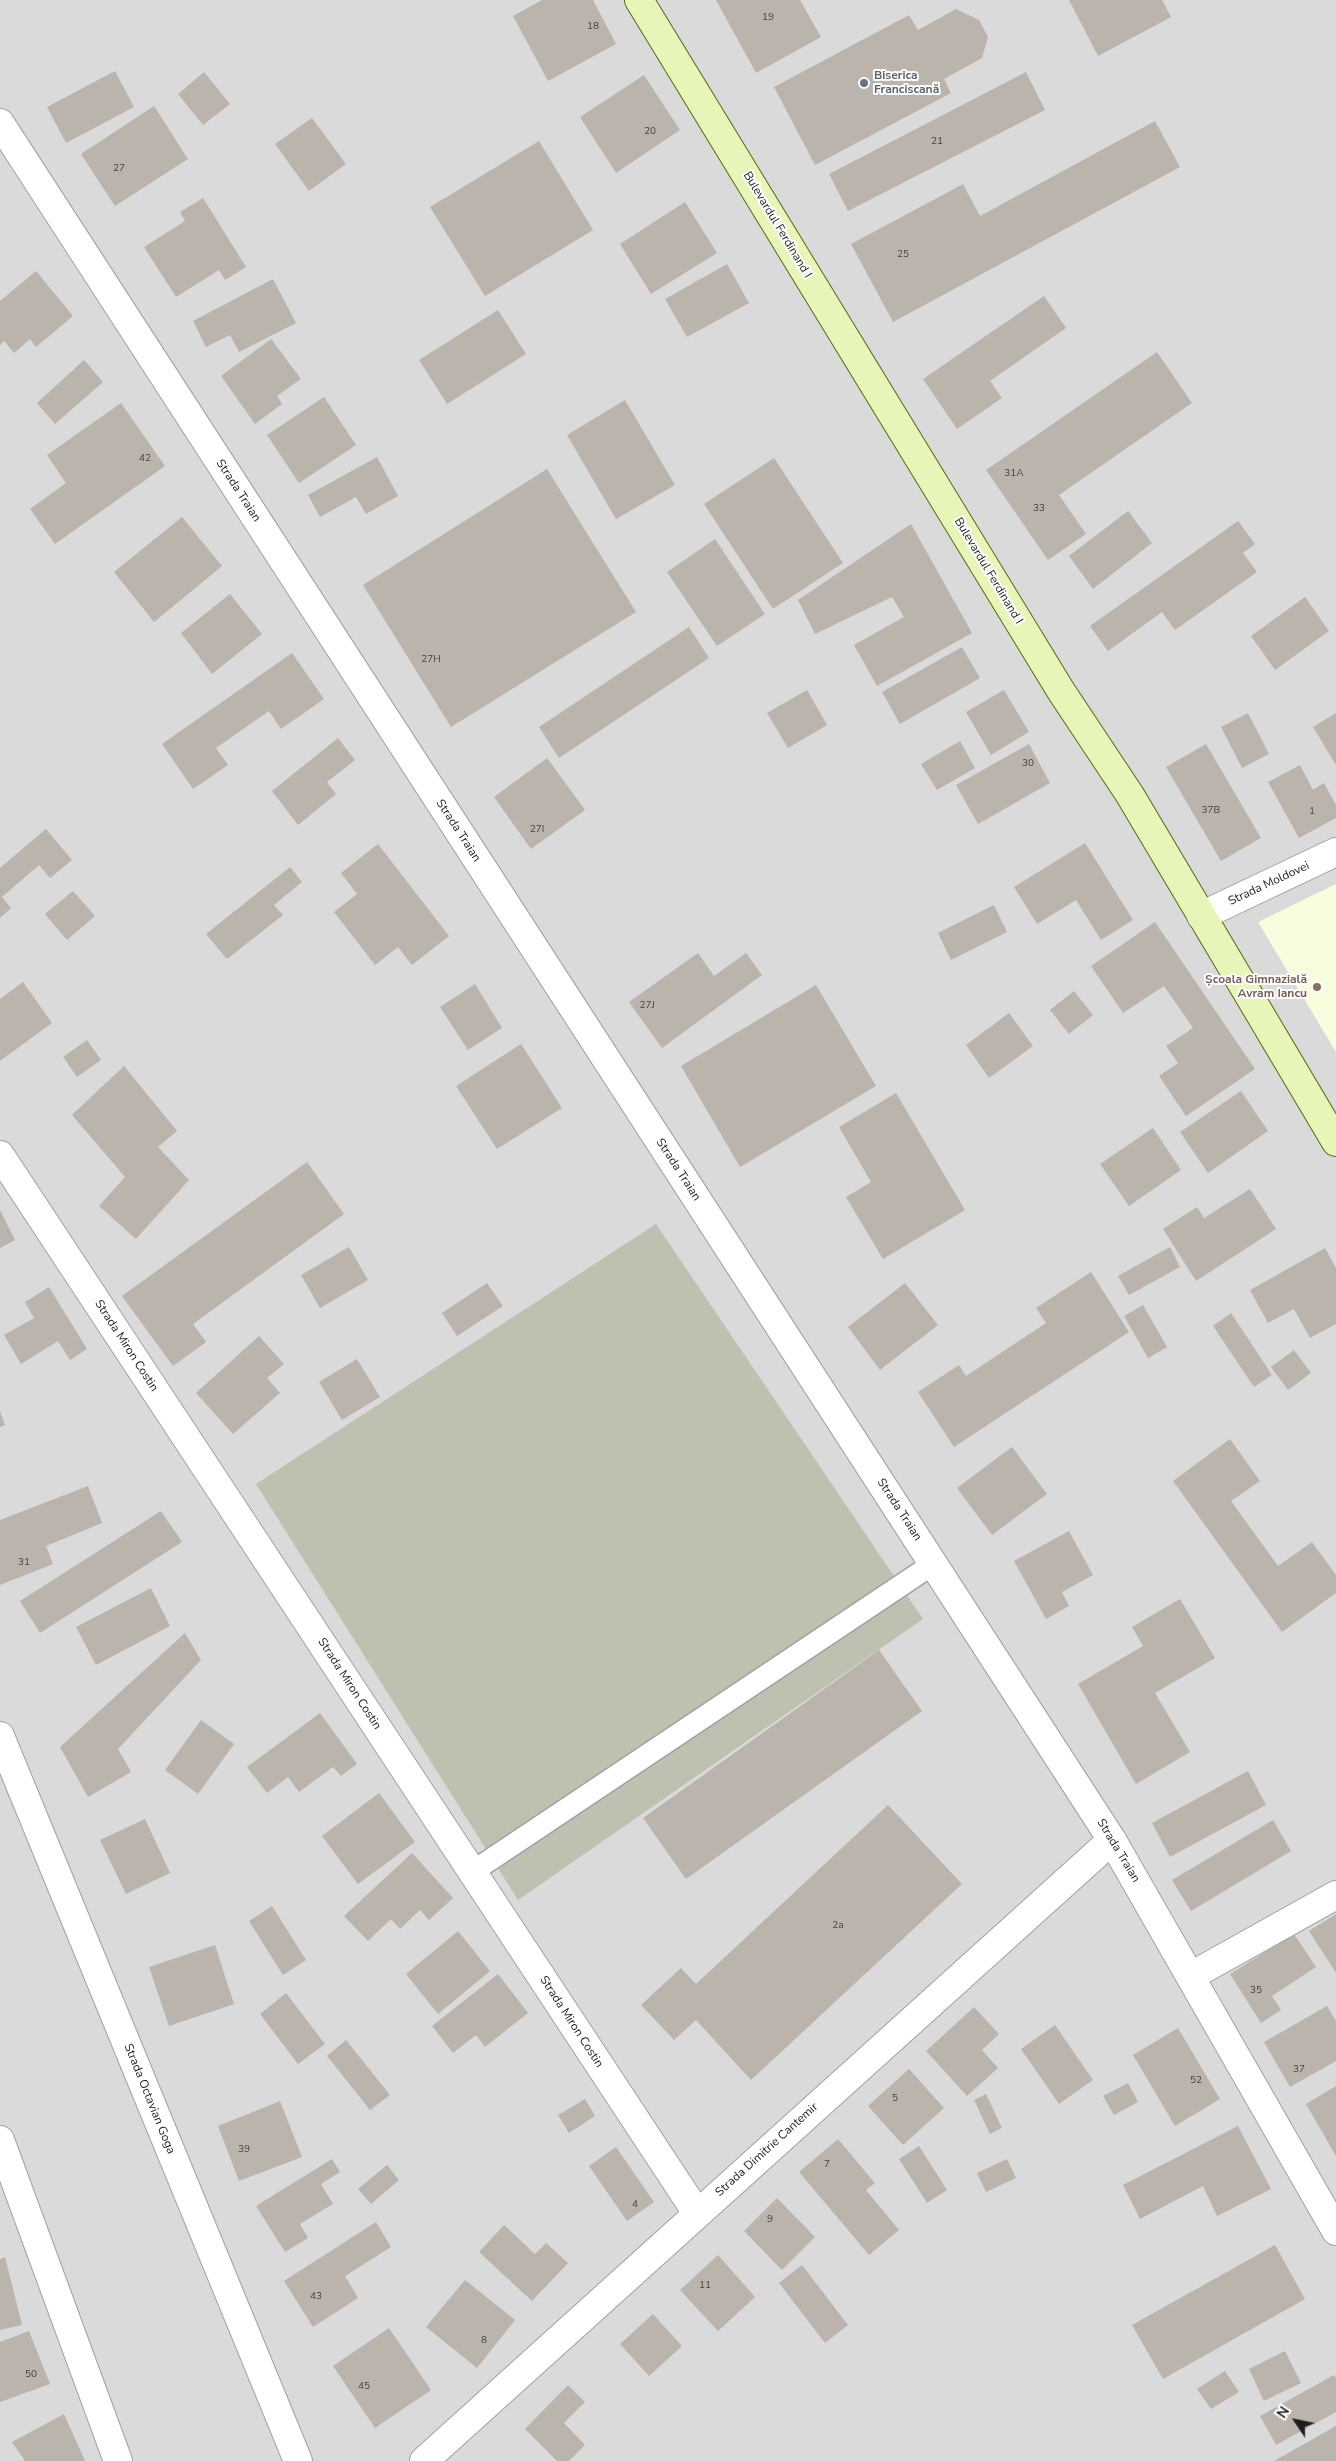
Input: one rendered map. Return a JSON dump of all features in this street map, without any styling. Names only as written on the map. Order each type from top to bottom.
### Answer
[{"type":"main road","name":"Bulevardul Ferdinand I","points":[[639,0],[1061,691],[1130,795],[1336,1142]]},
{"type":"street","name":"Strada Traian","points":[[0,123],[1112,1840],[1336,2231]]},
{"type":"street","name":"Strada Moldovei","points":[[1201,916],[1336,852]]},
{"type":"street","name":"Strada Miron Costin","points":[[0,1155],[697,2213]]},
{"type":"street","name":"Strada Octavian Goga","points":[[0,1736],[298,2461]]},
{"type":"street","name":"Strada Dimitrie Cantemir","points":[[424,2461],[1112,1840]]},
{"type":"street","points":[[1191,1976],[1336,1895]]},
{"type":"street","points":[[0,2140],[118,2461]]},
{"type":"lane","points":[[472,1872],[934,1564]]},
{"type":"shaded area","points":[[0,0],[1336,0],[1336,2461],[0,2461]]},
{"type":"shaded area","name":"Școala Gimnazială Avram Iancu","points":[[1336,884],[1336,1052],[1258,922]]},
{"type":"shaded area","points":[[656,1224],[923,1619],[518,1900],[256,1484]]},
{"type":"building","points":[[542,0],[593,0],[616,44],[548,81],[513,16]]},
{"type":"building","points":[[716,0],[800,0],[821,37],[756,73]]},
{"type":"building","points":[[1069,0],[1162,0],[1171,17],[1098,56]]},
{"type":"building","name":"Biserica Franciscană","points":[[956,9],[979,20],[988,37],[982,58],[944,79],[951,93],[815,165],[774,87],[909,15],[918,30]]},
{"type":"building","points":[[115,71],[134,107],[66,143],[47,107]]},
{"type":"building","points":[[204,72],[230,104],[203,125],[178,94]]},
{"type":"building","points":[[1026,72],[1045,110],[848,211],[829,174]]},
{"type":"building","points":[[644,75],[680,130],[616,173],[580,117]]},
{"type":"building","points":[[154,106],[188,159],[115,206],[81,154]]},
{"type":"building","points":[[312,118],[346,164],[309,191],[275,144]]},
{"type":"building","points":[[1155,121],[1180,167],[893,322],[851,244],[963,184],[980,216]]},
{"type":"building","points":[[539,141],[593,230],[485,296],[430,207]]},
{"type":"building","points":[[203,198],[246,267],[225,280],[219,270],[176,297],[144,247],[185,221],[180,212]]},
{"type":"building","points":[[685,202],[717,253],[651,294],[620,244]]},
{"type":"building","points":[[727,264],[749,303],[687,337],[665,299]]},
{"type":"building","points":[[36,271],[73,316],[36,347],[30,339],[14,353],[4,341],[0,345],[0,301]]},
{"type":"building","points":[[273,279],[296,323],[239,352],[230,335],[206,347],[193,321]]},
{"type":"building","points":[[1044,296],[1066,328],[990,381],[1002,398],[957,429],[923,379]]},
{"type":"building","points":[[498,310],[526,354],[447,404],[419,360]]},
{"type":"building","points":[[271,339],[301,379],[277,396],[282,404],[255,424],[221,376]]},
{"type":"building","points":[[1157,352],[1192,403],[1059,495],[1086,534],[1048,560],[986,470]]},
{"type":"building","points":[[84,360],[103,382],[55,424],[37,403]]},
{"type":"building","points":[[324,397],[356,445],[299,483],[267,435]]},
{"type":"building","points":[[625,400],[675,485],[616,519],[567,435]]},
{"type":"building","points":[[121,403],[165,466],[55,544],[30,509],[66,483],[47,455]]},
{"type":"building","points":[[377,457],[398,496],[366,514],[356,497],[320,517],[308,495]]},
{"type":"building","points":[[774,458],[843,563],[773,609],[704,504]]},
{"type":"building","points":[[547,469],[636,612],[451,727],[363,585]]},
{"type":"building","points":[[1128,511],[1152,543],[1093,589],[1069,556]]},
{"type":"building","points":[[182,517],[222,566],[154,622],[114,572]]},
{"type":"building","points":[[1238,521],[1255,544],[1243,553],[1257,572],[1175,630],[1162,612],[1108,651],[1090,626]]},
{"type":"building","points":[[911,524],[972,633],[877,686],[854,645],[904,617],[892,597],[815,634],[798,600]]},
{"type":"building","points":[[715,539],[765,614],[717,646],[667,572]]},
{"type":"building","points":[[230,594],[262,634],[212,674],[181,633]]},
{"type":"building","points":[[1305,597],[1329,631],[1275,670],[1251,636]]},
{"type":"building","points":[[689,627],[709,658],[559,758],[539,727]]},
{"type":"building","points":[[962,647],[980,678],[900,724],[882,692]]},
{"type":"building","points":[[292,653],[324,699],[281,729],[269,711],[216,748],[228,765],[193,789],[162,744]]},
{"type":"building","points":[[807,690],[827,725],[788,748],[767,713]]},
{"type":"building","points":[[1004,690],[1029,732],[991,755],[966,712]]},
{"type":"building","points":[[1248,713],[1269,754],[1242,768],[1221,727]]},
{"type":"building","points":[[1336,713],[1336,765],[1313,727]]},
{"type":"building","points":[[338,738],[355,760],[327,782],[336,794],[298,825],[272,791]]},
{"type":"building","points":[[960,741],[975,768],[937,790],[921,764]]},
{"type":"building","points":[[1029,744],[1050,783],[978,824],[956,785]]},
{"type":"building","points":[[1206,744],[1261,838],[1221,861],[1166,767]]},
{"type":"building","points":[[547,758],[585,810],[531,849],[494,797]]},
{"type":"building","points":[[1300,765],[1313,790],[1324,783],[1336,805],[1336,818],[1299,838],[1268,782]]},
{"type":"building","points":[[46,829],[72,860],[50,878],[39,865],[2,897],[11,908],[0,918],[0,868]]},
{"type":"building","points":[[1085,843],[1133,920],[1101,940],[1076,900],[1037,924],[1014,887]]},
{"type":"building","points":[[378,844],[449,936],[412,965],[398,947],[375,965],[334,912],[357,894],[341,873]]},
{"type":"building","points":[[290,867],[302,882],[274,905],[283,915],[227,959],[206,934]]},
{"type":"building","points":[[73,891],[95,916],[67,940],[45,914]]},
{"type":"building","points":[[994,905],[1007,932],[951,960],[938,933]]},
{"type":"building","points":[[1155,922],[1255,1069],[1186,1116],[1159,1076],[1178,1063],[1166,1046],[1193,1028],[1164,986],[1123,1013],[1091,966]]},
{"type":"building","points":[[698,953],[714,976],[746,953],[762,975],[662,1048],[629,1002]]},
{"type":"building","points":[[23,982],[52,1023],[0,1061],[0,999]]},
{"type":"building","points":[[475,984],[502,1028],[468,1050],[440,1007]]},
{"type":"building","points":[[816,985],[876,1086],[740,1167],[681,1066]]},
{"type":"building","points":[[1074,991],[1093,1015],[1069,1034],[1050,1010]]},
{"type":"building","points":[[1009,1013],[1033,1046],[989,1078],[966,1045]]},
{"type":"building","points":[[87,1040],[101,1060],[77,1077],[63,1057]]},
{"type":"building","points":[[521,1044],[562,1108],[497,1149],[456,1086]]},
{"type":"building","points":[[124,1066],[177,1131],[158,1147],[189,1180],[136,1239],[99,1206],[125,1177],[72,1115]]},
{"type":"building","points":[[1241,1091],[1268,1131],[1208,1173],[1180,1132]]},
{"type":"building","points":[[896,1093],[965,1210],[883,1259],[846,1197],[871,1182],[839,1127]]},
{"type":"building","points":[[1153,1128],[1181,1170],[1129,1206],[1100,1164]]},
{"type":"building","points":[[307,1162],[344,1214],[193,1324],[206,1342],[173,1366],[122,1296]]},
{"type":"building","points":[[1250,1189],[1276,1229],[1196,1281],[1163,1229],[1197,1207],[1204,1218]]},
{"type":"building","points":[[0,1210],[15,1240],[0,1248]]},
{"type":"building","points":[[349,1247],[368,1280],[320,1308],[301,1275]]},
{"type":"building","points":[[1170,1247],[1180,1267],[1129,1295],[1118,1276]]},
{"type":"building","points":[[1325,1248],[1336,1268],[1336,1324],[1310,1338],[1294,1309],[1268,1323],[1250,1290]]},
{"type":"building","points":[[1091,1272],[1129,1332],[954,1447],[918,1392],[959,1365],[966,1376],[1046,1323],[1036,1308]]},
{"type":"building","points":[[487,1283],[503,1306],[457,1336],[442,1313]]},
{"type":"building","points":[[905,1283],[938,1325],[880,1370],[848,1327]]},
{"type":"building","points":[[49,1287],[87,1349],[70,1360],[58,1341],[21,1364],[4,1335],[34,1318],[25,1302]]},
{"type":"building","points":[[1143,1305],[1167,1347],[1148,1358],[1124,1316]]},
{"type":"building","points":[[1231,1313],[1272,1375],[1254,1387],[1213,1326]]},
{"type":"building","points":[[259,1336],[284,1364],[267,1378],[280,1393],[233,1434],[196,1393]]},
{"type":"building","points":[[1294,1350],[1311,1373],[1288,1390],[1271,1367]]},
{"type":"building","points":[[357,1359],[380,1397],[342,1420],[319,1382]]},
{"type":"building","points":[[0,1411],[5,1425],[0,1427]]},
{"type":"building","points":[[1230,1439],[1260,1481],[1231,1501],[1278,1566],[1312,1542],[1336,1575],[1336,1593],[1282,1632],[1173,1481]]},
{"type":"building","points":[[1012,1447],[1047,1494],[992,1535],[957,1488]]},
{"type":"building","points":[[88,1486],[102,1523],[46,1546],[53,1564],[0,1585],[0,1520]]},
{"type":"building","points":[[161,1511],[182,1542],[40,1633],[20,1601]]},
{"type":"building","points":[[1069,1531],[1093,1575],[1062,1592],[1069,1606],[1046,1619],[1014,1561]]},
{"type":"building","points":[[151,1588],[170,1626],[96,1665],[76,1627]]},
{"type":"building","points":[[1180,1599],[1215,1658],[1155,1693],[1190,1752],[1136,1784],[1078,1684],[1143,1646],[1132,1627]]},
{"type":"building","points":[[185,1633],[201,1660],[118,1749],[131,1772],[88,1797],[60,1747]]},
{"type":"building","points":[[879,1650],[922,1711],[686,1879],[643,1818]]},
{"type":"building","points":[[320,1713],[357,1764],[341,1776],[333,1767],[299,1792],[288,1777],[267,1793],[247,1767]]},
{"type":"building","points":[[201,1720],[234,1744],[198,1794],[165,1770]]},
{"type":"building","points":[[1248,1771],[1266,1805],[1170,1857],[1152,1823]]},
{"type":"building","points":[[379,1793],[415,1842],[358,1884],[322,1836]]},
{"type":"building","points":[[888,1805],[962,1884],[751,2080],[696,2020],[674,2040],[641,2005],[681,1968],[696,1984]]},
{"type":"building","points":[[145,1819],[170,1873],[126,1894],[100,1840]]},
{"type":"building","points":[[1273,1820],[1291,1851],[1191,1911],[1172,1880]]},
{"type":"building","points":[[412,1853],[453,1898],[429,1920],[420,1910],[400,1929],[391,1919],[368,1941],[344,1916]]},
{"type":"building","points":[[272,1906],[306,1960],[283,1975],[249,1921]]},
{"type":"building","points":[[1336,1914],[1336,1973],[1309,1931]]},
{"type":"building","points":[[458,1931],[490,1971],[438,2014],[406,1974]]},
{"type":"building","points":[[1294,1934],[1316,1967],[1272,1996],[1281,2010],[1261,2023],[1230,1974]]},
{"type":"building","points":[[215,1945],[234,2004],[169,2026],[149,1967]]},
{"type":"building","points":[[498,1974],[528,2013],[485,2047],[476,2035],[453,2053],[432,2026]]},
{"type":"building","points":[[286,1993],[325,2044],[298,2064],[260,2014]]},
{"type":"building","points":[[1327,2006],[1336,2021],[1336,2061],[1290,2087],[1264,2042]]},
{"type":"building","points":[[974,2007],[999,2034],[982,2050],[998,2068],[967,2096],[926,2051]]},
{"type":"building","points":[[1055,2025],[1093,2080],[1059,2104],[1021,2049]]},
{"type":"building","points":[[1178,2028],[1220,2099],[1175,2126],[1133,2055]]},
{"type":"building","points":[[346,2040],[390,2095],[370,2110],[327,2056]]},
{"type":"building","points":[[909,2069],[944,2108],[903,2145],[868,2106]]},
{"type":"building","points":[[1128,2083],[1138,2102],[1114,2115],[1103,2096]]},
{"type":"building","points":[[1336,2086],[1336,2156],[1306,2104]]},
{"type":"building","points":[[986,2094],[1002,2128],[990,2134],[974,2100]]},
{"type":"building","points":[[585,2099],[595,2116],[569,2133],[558,2115]]},
{"type":"building","points":[[280,2101],[302,2157],[239,2181],[218,2126]]},
{"type":"building","points":[[1238,2126],[1271,2189],[1217,2216],[1203,2186],[1140,2219],[1123,2185]]},
{"type":"building","points":[[838,2139],[875,2183],[866,2190],[899,2230],[869,2255],[799,2172]]},
{"type":"building","points":[[919,2146],[947,2190],[927,2203],[899,2159]]},
{"type":"building","points":[[616,2147],[654,2202],[627,2221],[589,2166]]},
{"type":"building","points":[[332,2159],[340,2172],[321,2184],[333,2204],[300,2224],[308,2238],[285,2252],[256,2206]]},
{"type":"building","points":[[1007,2159],[1016,2178],[986,2192],[977,2173]]},
{"type":"building","points":[[387,2165],[399,2180],[371,2204],[358,2189]]},
{"type":"building","points":[[777,2198],[815,2237],[782,2270],[744,2231]]},
{"type":"building","points":[[376,2222],[391,2247],[345,2276],[358,2298],[313,2327],[284,2281]]},
{"type":"building","points":[[504,2225],[535,2254],[546,2243],[568,2263],[532,2301],[479,2252]]},
{"type":"building","points":[[1275,2245],[1305,2299],[1163,2379],[1132,2325]]},
{"type":"building","points":[[718,2255],[755,2297],[718,2331],[680,2290]]},
{"type":"building","points":[[5,2257],[22,2325],[0,2330],[0,2259]]},
{"type":"building","points":[[802,2265],[848,2325],[825,2343],[779,2283]]},
{"type":"building","points":[[465,2280],[515,2320],[477,2368],[426,2327]]},
{"type":"building","points":[[653,2314],[682,2346],[649,2376],[620,2344]]},
{"type":"building","points":[[389,2328],[431,2390],[375,2428],[333,2366]]},
{"type":"building","points":[[29,2331],[50,2384],[0,2402],[0,2342]]},
{"type":"building","points":[[1285,2351],[1301,2383],[1264,2401],[1249,2369]]},
{"type":"building","points":[[1225,2371],[1239,2392],[1211,2409],[1197,2389]]},
{"type":"building","points":[[1334,2375],[1336,2378],[1336,2412],[1276,2445],[1260,2416]]},
{"type":"building","points":[[568,2385],[585,2402],[564,2423],[585,2445],[569,2461],[557,2461],[525,2429]]},
{"type":"building","points":[[64,2414],[85,2461],[25,2461],[12,2442]]},
{"type":"building","points":[[1336,2426],[1336,2461],[1274,2461]]},
{"type":"place","name":"Biserica Franciscană","points":[[864,83]]},
{"type":"place","name":"Școala Gimnazială Avram Iancu","points":[[1317,987]]}]
